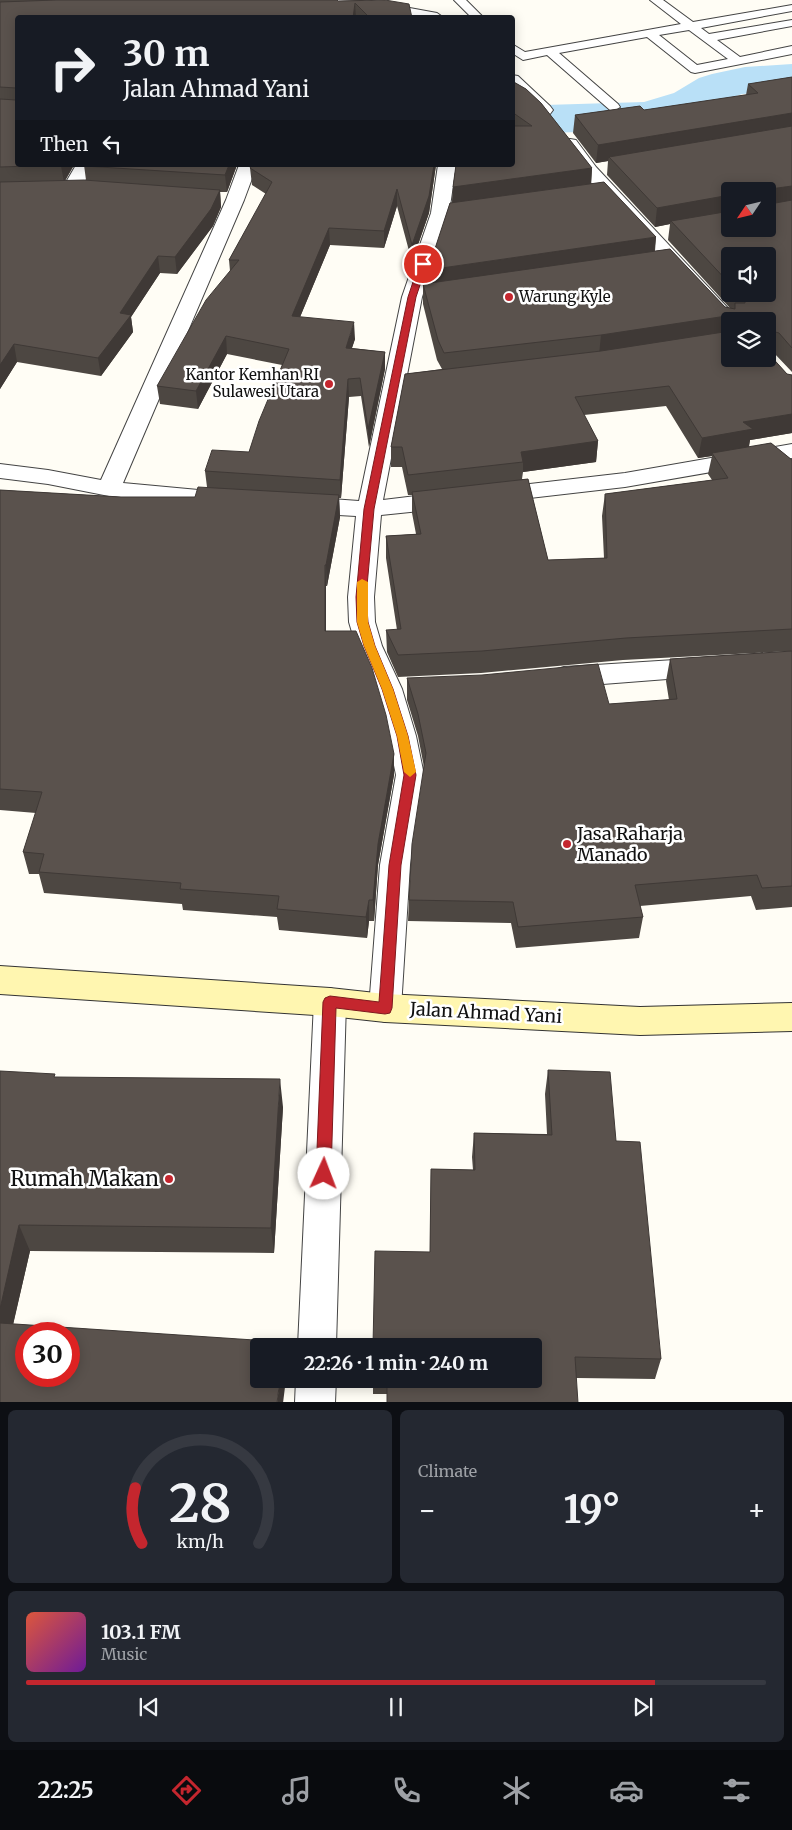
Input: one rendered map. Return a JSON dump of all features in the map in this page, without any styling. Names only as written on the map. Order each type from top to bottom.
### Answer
[{"type":"main road","name":"Jalan Ahmad Yani","points":[[0,980],[330,1002],[385,1008],[640,1021],[792,1017]]},
{"type":"street","points":[[342,0],[421,15]]},
{"type":"street","points":[[515,83],[553,121],[590,171],[598,191],[660,233],[674,259],[722,312]]},
{"type":"street","points":[[52,189],[79,189],[84,167]]},
{"type":"street","points":[[108,489],[225,200],[247,167]]},
{"type":"street","points":[[385,1008],[395,865],[410,775],[402,736],[388,689],[369,646],[362,622],[361,597],[369,509],[403,386],[422,296],[449,212],[447,167]]},
{"type":"street","points":[[590,171],[609,168]]},
{"type":"street","points":[[645,263],[674,259]]},
{"type":"street","points":[[284,504],[369,509],[625,480],[792,451]]},
{"type":"street","points":[[0,471],[48,477],[108,489],[246,502]]},
{"type":"street","points":[[538,680],[732,665]]},
{"type":"street","points":[[388,689],[416,688]]},
{"type":"street","points":[[317,1338],[330,1002]]},
{"type":"street","points":[[315,1402],[316,1388]]},
{"type":"lane","points":[[460,0],[476,15]]},
{"type":"lane","points":[[656,0],[738,60]]},
{"type":"lane","points":[[515,50],[522,56],[792,8]]},
{"type":"lane","points":[[708,38],[792,23]]},
{"type":"lane","points":[[649,33],[694,69],[792,50]]},
{"type":"lane","points":[[549,51],[614,107]]},
{"type":"building","points":[[56,0],[385,0],[409,4],[411,15],[367,15],[355,3],[353,15],[15,15],[15,88],[0,87],[0,2]]},
{"type":"building","points":[[792,77],[792,113],[598,145],[575,115],[640,106],[644,110],[758,93],[748,84]]},
{"type":"building","points":[[515,83],[526,89],[541,103],[592,168],[453,187],[456,167],[515,167],[515,126],[532,126],[515,114]]},
{"type":"building","points":[[0,99],[15,100],[15,167],[0,167]]},
{"type":"building","points":[[792,126],[792,186],[776,188],[776,182],[721,182],[721,197],[657,208],[609,157]]},
{"type":"building","points":[[100,167],[228,167],[225,175]]},
{"type":"building","points":[[434,167],[429,196],[412,245],[397,189],[384,231],[329,228],[292,316],[354,322],[346,348],[385,352],[368,429],[360,378],[348,379],[340,480],[205,471],[212,450],[249,452],[259,421],[289,349],[226,336],[196,391],[157,386],[206,300],[239,260],[229,260],[272,182],[250,168]]},
{"type":"building","points":[[84,180],[220,190],[211,209],[175,257],[158,256],[120,313],[131,315],[98,358],[14,344],[0,365],[0,182]]},
{"type":"building","points":[[604,182],[656,237],[428,270],[450,203]]},
{"type":"building","points":[[792,200],[792,348],[779,333],[776,332],[776,312],[721,312],[721,317],[601,335],[444,353],[438,340],[423,284],[670,249],[725,307],[735,309],[735,303],[745,302],[776,302],[776,247],[721,247],[721,274],[671,221],[721,213],[721,238],[776,238],[776,203]]},
{"type":"building","points":[[721,332],[721,367],[776,367],[776,362],[787,374],[792,375],[792,414],[743,422],[753,429],[702,438],[669,386],[575,397],[598,441],[521,452],[523,462],[408,475],[402,447],[391,447],[405,374],[601,351]]},
{"type":"building","points":[[771,443],[792,460],[792,629],[626,638],[482,651],[398,655],[386,630],[401,629],[386,536],[421,534],[412,492],[528,479],[548,560],[607,558],[605,494],[728,478],[712,453]]},
{"type":"building","points":[[198,487],[339,495],[325,565],[325,631],[356,631],[372,668],[386,715],[394,754],[378,844],[373,900],[369,900],[366,917],[277,909],[279,896],[180,889],[181,883],[39,872],[44,854],[23,852],[42,792],[0,789],[0,490],[121,497],[195,497]]},
{"type":"building","points":[[792,651],[792,886],[762,888],[757,875],[635,885],[643,917],[518,927],[513,902],[409,900],[412,844],[426,753],[418,714],[407,678],[482,675],[598,664],[609,704],[677,699],[670,659]]},
{"type":"building","points":[[548,1070],[610,1072],[616,1141],[640,1142],[661,1359],[575,1357],[578,1402],[387,1402],[387,1388],[542,1388],[542,1338],[373,1338],[375,1251],[430,1252],[431,1169],[475,1170],[474,1133],[552,1135]]},
{"type":"building","name":"Rumah Makan","points":[[0,1071],[55,1074],[54,1077],[280,1079],[271,1228],[19,1225],[0,1309]]},
{"type":"building","points":[[0,1323],[15,1324],[15,1387],[80,1387],[80,1328],[250,1340],[250,1388],[279,1388],[277,1402],[0,1402]]},
{"type":"waterway","points":[[515,120],[647,116],[690,103],[715,88],[728,84],[745,80],[792,77]]},
{"type":"slow traffic","points":[[362,582],[362,622],[369,646],[388,689],[410,772]]},
{"type":"place","name":"Warung Kyle","points":[[509,297]]},
{"type":"place","name":"Kantor Kemhan RI Sulawesi Utara","points":[[329,384]]},
{"type":"place","name":"Jasa Raharja Manado","points":[[567,844]]},
{"type":"place","name":"Rumah Makan","points":[[169,1179]]},
{"type":"route","points":[[324,1174],[330,1002],[385,1008],[395,865],[410,775],[402,736],[388,689],[369,646],[362,622],[361,597],[369,509],[412,297],[423,264]]}]
